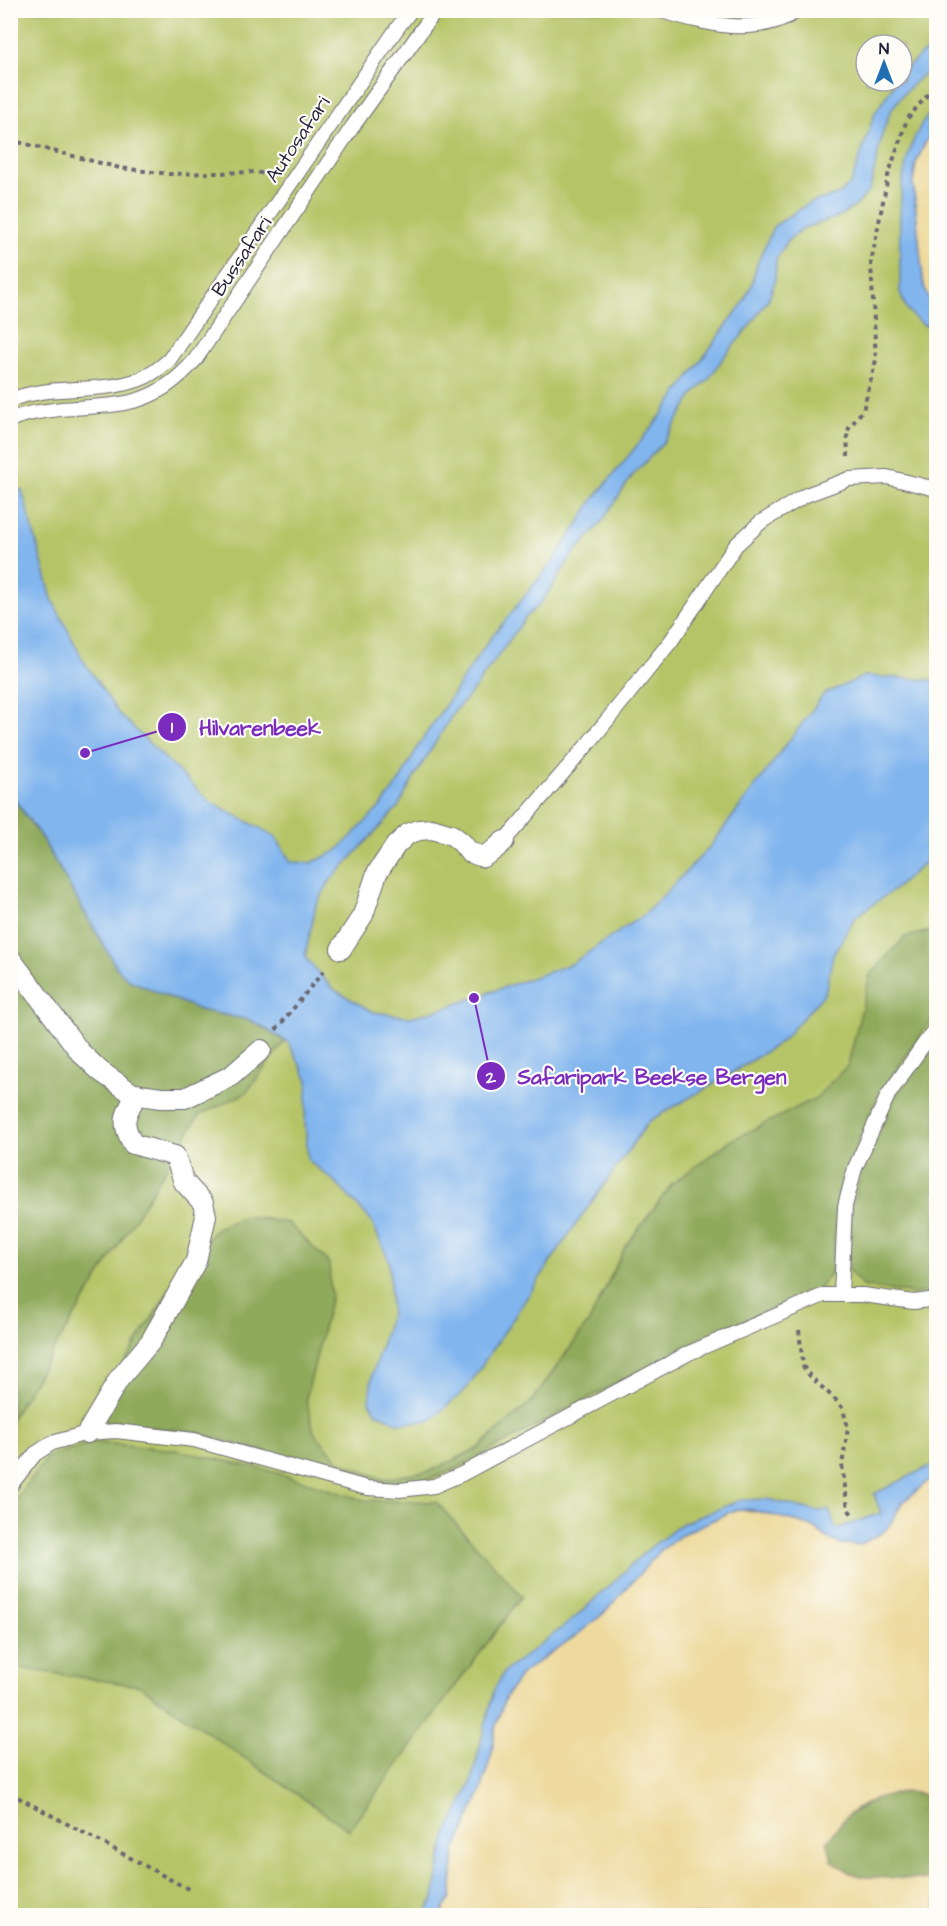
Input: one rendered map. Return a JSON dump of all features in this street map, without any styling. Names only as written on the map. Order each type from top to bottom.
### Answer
[{"type":"street","points":[[341,949],[363,915],[377,873],[396,845],[408,834],[418,830],[432,829],[452,835],[469,852],[483,856],[504,842]]},
{"type":"street","points":[[10,958],[80,1052],[100,1071],[134,1094],[185,1098],[231,1076],[261,1050]]},
{"type":"street","points":[[87,1434],[119,1379],[151,1341],[196,1260],[206,1216],[203,1203],[184,1182],[174,1156],[133,1144],[124,1129],[127,1110],[137,1094]]},
{"type":"lane","name":"Autosafari","points":[[10,400],[38,393],[107,386],[139,380],[157,370],[178,349],[411,10]]},
{"type":"lane","name":"Bussafari","points":[[10,420],[42,411],[94,407],[150,397],[180,377],[195,360],[353,126],[436,10]]},
{"type":"lane","points":[[658,10],[723,26],[770,24],[799,10]]},
{"type":"lane","points":[[504,842],[588,744],[671,641],[736,545],[761,522],[806,495],[849,479],[887,477],[936,489]]},
{"type":"lane","points":[[840,1294],[845,1206],[855,1168],[888,1095],[936,1027]]},
{"type":"lane","points":[[10,1486],[35,1454],[52,1443],[87,1434],[116,1431],[194,1440],[367,1488],[400,1490],[434,1486],[462,1474],[689,1353],[825,1294],[914,1302],[936,1299]]},
{"type":"path","points":[[849,479],[847,431],[863,410],[876,360],[871,263],[888,176],[907,119],[936,85]]},
{"type":"path","points":[[10,140],[120,168],[169,174],[257,172],[290,184]]},
{"type":"path","points":[[261,1050],[341,949]]},
{"type":"path","points":[[798,1306],[802,1366],[838,1402],[848,1428],[842,1465],[848,1509],[852,1514]]},
{"type":"path","points":[[10,1793],[190,1890]]},
{"type":"green space","points":[[11,11],[936,11],[936,1915],[11,1916]]},
{"type":"green space","points":[[10,794],[43,840],[117,968],[200,1010],[250,1020],[285,1041],[246,1093],[199,1115],[11,1419]]},
{"type":"green space","points":[[936,930],[936,1017],[927,1026],[881,1091],[848,1165],[837,1205],[832,1270],[820,1288],[686,1346],[459,1467],[432,1478],[400,1483],[368,1481],[195,1432],[117,1423],[85,1426],[173,1284],[216,1228],[246,1216],[288,1223],[329,1263],[331,1296],[306,1399],[314,1432],[339,1461],[382,1479],[430,1471],[477,1449],[532,1401],[590,1320],[625,1247],[672,1184],[730,1141],[816,1098],[848,1065],[870,975],[905,937]]},
{"type":"green space","points":[[936,1039],[936,1291],[914,1294],[863,1286],[848,1270],[852,1207],[862,1170],[894,1099]]},
{"type":"green space","points":[[93,1442],[176,1450],[271,1471],[363,1500],[436,1502],[522,1596],[349,1830],[140,1686],[11,1667],[11,1507],[47,1457]]},
{"type":"green space","points":[[910,1792],[928,1795],[936,1800],[936,1880],[865,1877],[850,1873],[832,1860],[827,1841],[847,1816],[882,1795]]},
{"type":"sand","points":[[936,126],[936,310],[925,293],[913,182],[916,163]]},
{"type":"sand","points":[[936,1474],[936,1800],[914,1792],[879,1797],[848,1815],[827,1841],[832,1860],[850,1873],[865,1877],[936,1880],[936,1915],[441,1916],[451,1897],[455,1851],[480,1794],[492,1752],[495,1728],[505,1698],[522,1673],[603,1614],[661,1550],[684,1533],[737,1509],[769,1513],[806,1524],[829,1539],[898,1511],[901,1504]]},
{"type":"water","points":[[936,45],[936,65],[914,83],[914,61]]},
{"type":"water","points":[[888,93],[904,93],[890,112],[883,131],[870,189],[857,205],[838,217],[803,228],[787,241],[776,259],[775,280],[769,298],[748,328],[708,380],[695,392],[663,443],[632,476],[601,523],[572,556],[541,603],[526,617],[471,693],[454,712],[398,807],[330,881],[316,905],[305,957],[333,989],[373,1012],[411,1017],[448,1007],[571,964],[646,913],[709,848],[824,694],[865,676],[931,680],[936,683],[936,853],[895,889],[855,917],[833,955],[825,993],[782,1041],[649,1121],[567,1237],[467,1388],[430,1421],[399,1423],[377,1413],[369,1401],[372,1376],[391,1313],[389,1261],[371,1220],[333,1180],[308,1160],[305,1120],[308,1080],[288,1042],[250,1020],[200,1010],[129,980],[117,968],[43,840],[11,794],[11,490],[22,490],[52,599],[83,660],[118,713],[210,802],[275,836],[291,862],[311,863],[337,851],[383,804],[400,780],[420,743],[487,643],[553,561],[592,501],[660,417],[743,303],[774,226],[809,203],[840,194],[851,183],[875,113]]},
{"type":"water","points":[[936,107],[936,126],[916,163],[913,182],[923,280],[927,296],[936,310],[936,330],[917,320],[908,310],[902,298],[900,291],[900,219],[905,168],[912,145],[922,124]]},
{"type":"water","points":[[936,1463],[936,1474],[901,1504],[889,1526],[882,1533],[859,1545],[840,1544],[806,1524],[752,1510],[737,1509],[684,1533],[661,1550],[603,1614],[522,1673],[505,1698],[495,1728],[492,1752],[480,1794],[455,1851],[451,1897],[441,1915],[424,1915],[434,1899],[448,1831],[471,1783],[494,1690],[504,1672],[576,1617],[646,1551],[683,1523],[741,1500],[767,1499],[816,1511],[829,1510],[836,1529],[881,1513],[874,1494]]},
{"type":"place","name":"Hilvarenbeek","points":[[85,753]]},
{"type":"place","name":"Safaripark Beekse Bergen","points":[[474,998]]}]
